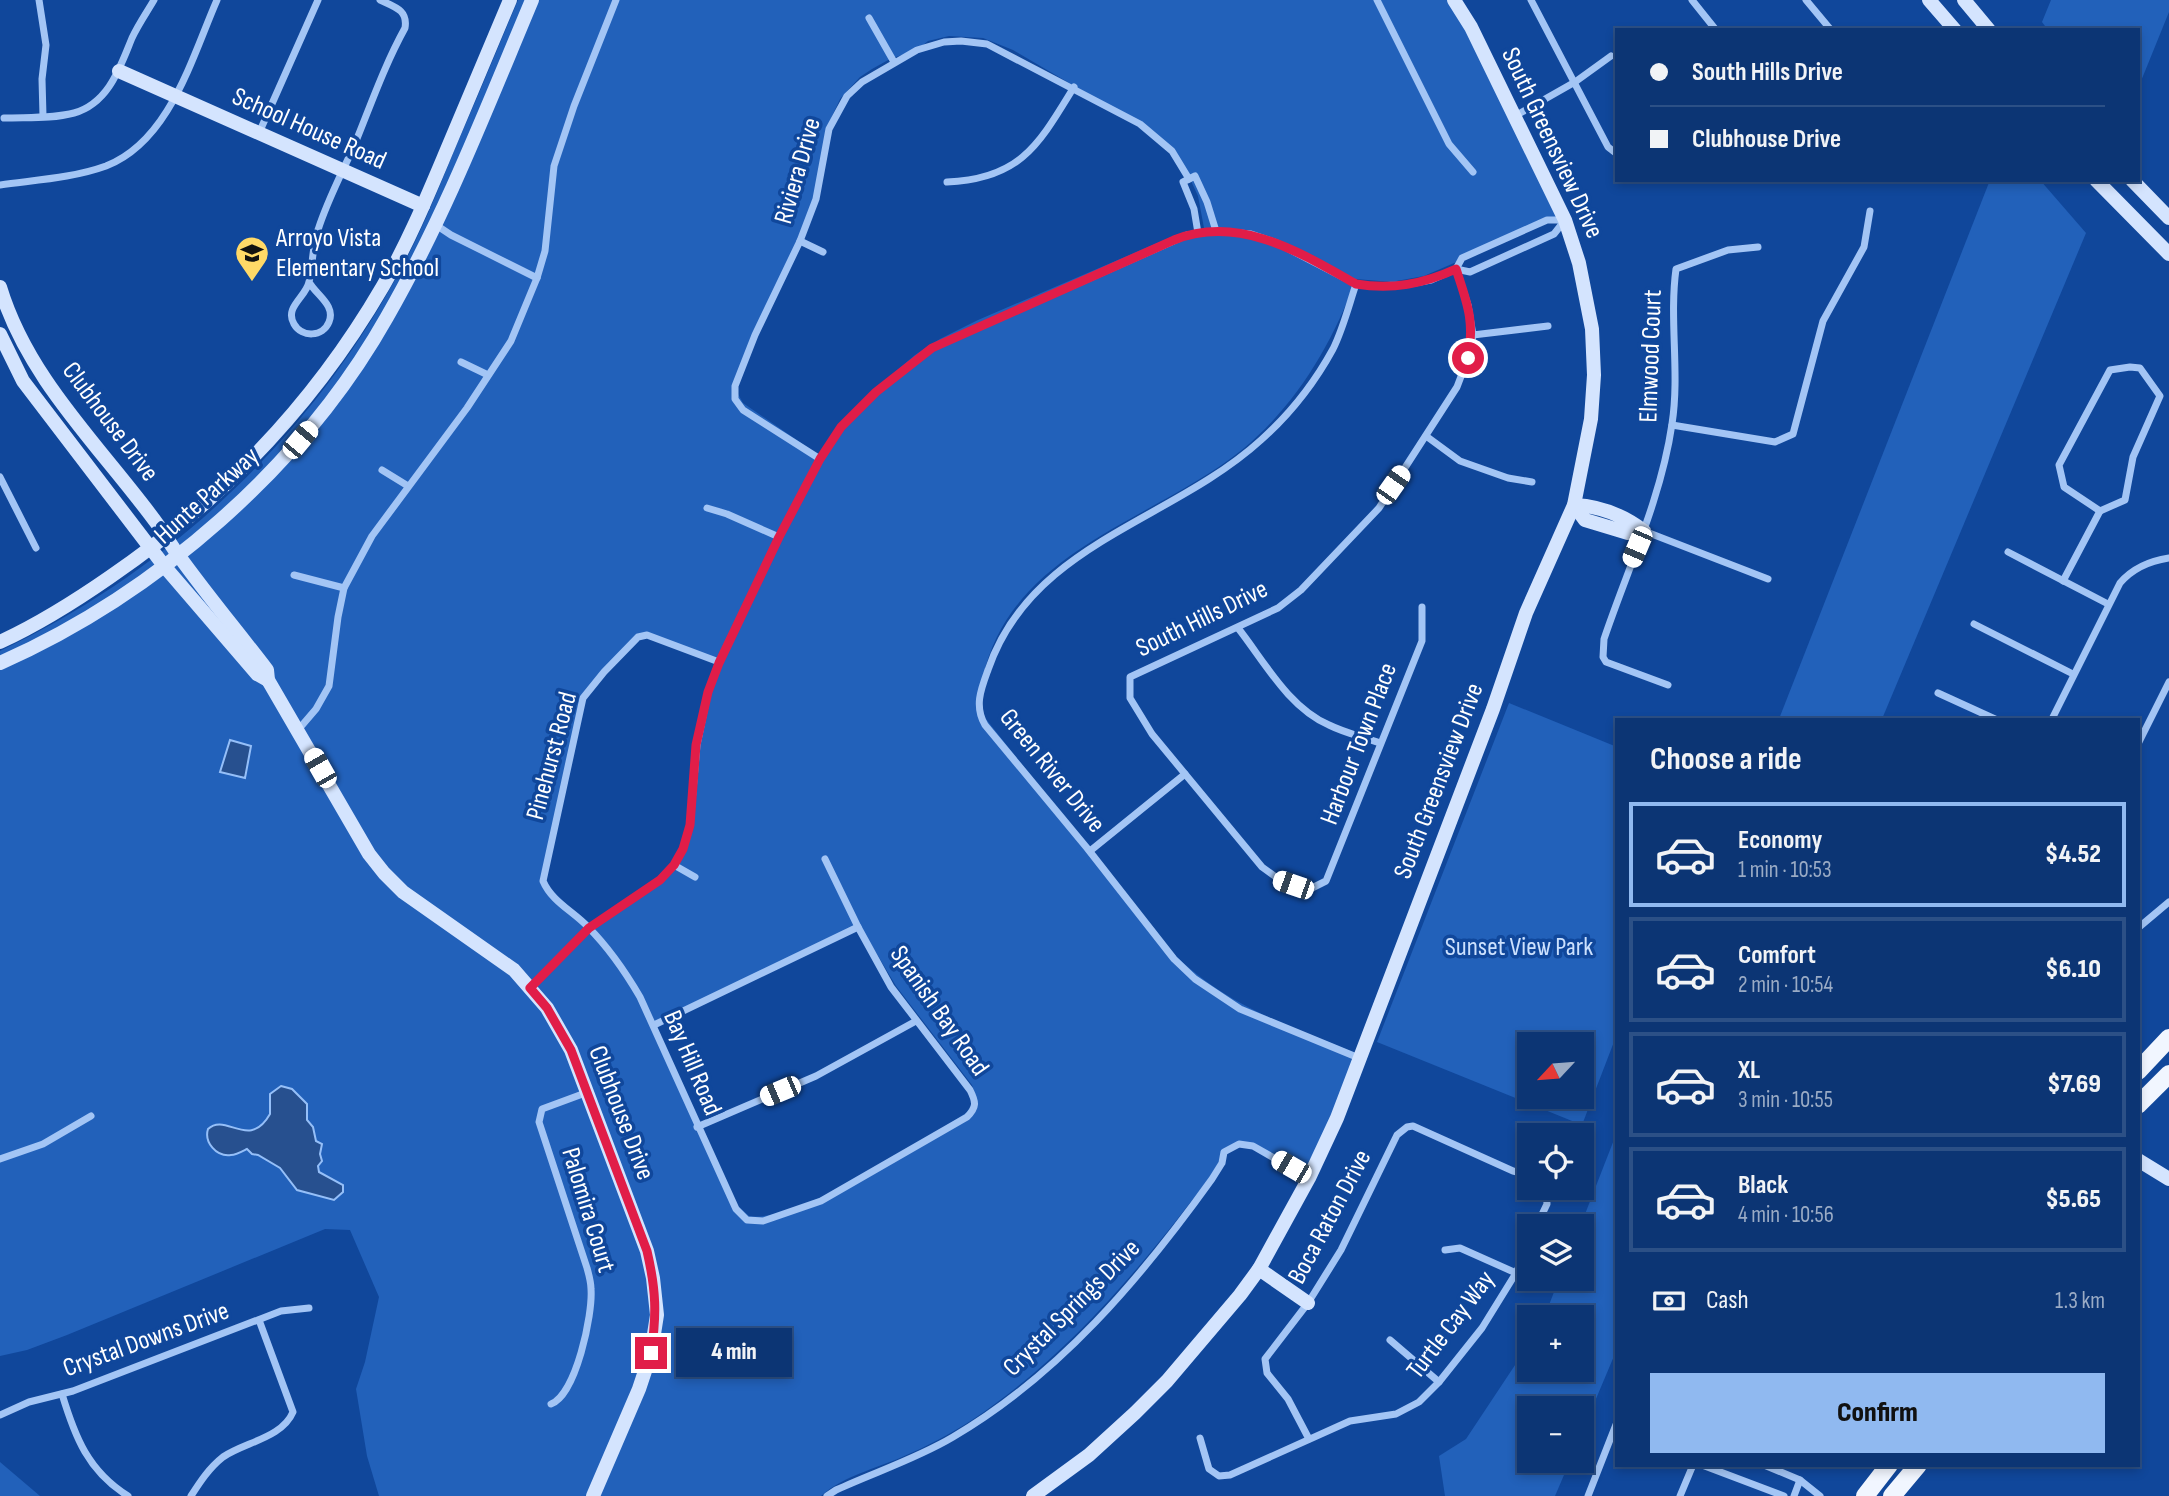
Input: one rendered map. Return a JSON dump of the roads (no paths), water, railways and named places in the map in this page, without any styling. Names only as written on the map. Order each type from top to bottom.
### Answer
[{"type":"main road","points":[[2140,1069],[2169,1038]]},
{"type":"main road","points":[[2140,1103],[2169,1074]]},
{"type":"main road","points":[[1865,1496],[1887,1467]]},
{"type":"main road","points":[[1892,1496],[1915,1467]]},
{"type":"street","points":[[39,0],[46,45],[43,116]]},
{"type":"street","points":[[4,118],[65,115],[89,106],[104,92],[119,71],[134,35],[154,0]]},
{"type":"street","points":[[0,185],[85,172],[108,165],[146,140],[160,123],[175,97],[217,0]]},
{"type":"street","points":[[259,133],[318,0]]},
{"type":"street","points":[[309,282],[314,292],[326,301],[331,313],[323,330],[310,334],[299,330],[292,319],[292,313],[309,282],[318,227],[405,29],[406,19],[402,10],[380,0]]},
{"type":"street","name":"Hunte Parkway","points":[[0,642],[48,619],[152,548],[245,467],[321,380],[384,285],[423,206],[510,0]]},
{"type":"street","name":"Hunte Parkway","points":[[0,663],[58,636],[165,567],[266,477],[317,419],[387,318],[436,225],[532,0]]},
{"type":"street","points":[[298,730],[316,709],[329,686],[344,588],[372,537],[467,408],[511,341],[545,251],[554,166],[574,106],[616,0]]},
{"type":"street","points":[[1377,0],[1449,144],[1474,172]]},
{"type":"street","name":"South Greensview Drive","points":[[1033,1496],[1088,1455],[1167,1381],[1240,1295],[1258,1269],[1309,1178],[1337,1118],[1527,613],[1574,505],[1591,419],[1593,352],[1584,285],[1564,220],[1471,27],[1454,0]]},
{"type":"street","points":[[1531,0],[1608,147],[1615,152]]},
{"type":"street","points":[[1692,0],[1714,28]]},
{"type":"street","points":[[1806,0],[1829,28]]},
{"type":"street","points":[[1929,0],[1953,28]]},
{"type":"street","points":[[1964,0],[1987,28]]},
{"type":"street","points":[[869,18],[894,62]]},
{"type":"street","name":"Riviera Drive","points":[[820,459],[743,410],[735,398],[734,386],[800,241],[816,199],[829,129],[835,115],[847,96],[862,82],[894,62],[917,50],[944,42],[987,44],[1074,87],[1140,124],[1172,151],[1189,179],[1195,176],[1208,202],[1216,231]]},
{"type":"street","points":[[1514,116],[1576,82],[1611,56]]},
{"type":"street","name":"School House Road","points":[[119,71],[423,206]]},
{"type":"street","points":[[947,182],[978,179],[1018,161],[1044,136],[1074,87]]},
{"type":"street","points":[[1189,179],[1183,182],[1194,209],[1198,233]]},
{"type":"street","points":[[2098,182],[2169,254]]},
{"type":"street","points":[[2134,182],[2169,218]]},
{"type":"street","points":[[1672,425],[1775,442],[1793,434],[1822,321],[1864,247],[1870,211]]},
{"type":"street","points":[[1456,269],[1462,258],[1547,220],[1564,220]]},
{"type":"street","points":[[530,988],[589,928],[660,880],[674,865],[683,849],[690,825],[696,745],[708,692],[719,663],[779,537],[820,459],[841,427],[898,373],[932,348],[1174,240],[1198,233],[1238,232],[1264,238],[1356,284],[1404,285],[1431,280],[1456,269],[1470,272],[1554,234],[1564,220]]},
{"type":"street","points":[[436,225],[537,278]]},
{"type":"street","points":[[800,241],[823,252]]},
{"type":"street","name":"Elmwood Court","points":[[1668,685],[1610,666],[1603,657],[1604,639],[1644,531],[1672,425],[1676,372],[1676,269],[1728,250],[1758,247]]},
{"type":"street","name":"South Hills Drive","points":[[1185,774],[1152,734],[1130,698],[1130,677],[1278,608],[1301,590],[1379,508],[1457,387],[1468,358],[1472,335],[1468,305],[1456,269]]},
{"type":"street","name":"Green River Drive","points":[[1356,284],[1333,348],[1303,394],[1275,427],[1223,471],[1094,544],[1044,582],[1014,615],[995,650],[979,697],[978,708],[982,720],[1090,851],[1174,959],[1195,979],[1240,1009],[1360,1058]]},
{"type":"street","name":"Clubhouse Drive","points":[[0,287],[19,336],[55,394],[267,670],[268,680],[369,854],[403,892],[514,970],[562,1030],[647,1251],[653,1278],[656,1315],[651,1353],[639,1389],[593,1496]]},
{"type":"street","points":[[1472,335],[1548,326]]},
{"type":"street","name":"Clubhouse Drive","points":[[0,334],[23,381],[165,567],[257,674],[268,680]]},
{"type":"street","points":[[461,362],[488,375]]},
{"type":"street","points":[[2063,581],[2100,512],[2124,500],[2133,457],[2160,396],[2140,368],[2110,370],[2059,465],[2064,487],[2100,512]]},
{"type":"street","points":[[1426,436],[1460,461],[1508,478],[1532,482]]},
{"type":"street","points":[[382,470],[408,485]]},
{"type":"street","points":[[0,477],[36,548]]},
{"type":"street","points":[[1574,505],[1585,520],[1628,533],[1644,531],[1768,579]]},
{"type":"street","points":[[707,508],[779,537]]},
{"type":"street","points":[[2008,552],[2108,604]]},
{"type":"street","points":[[2052,718],[2108,604],[2127,575],[2143,565],[2169,558]]},
{"type":"street","points":[[295,575],[344,588]]},
{"type":"street","name":"Harbour Town Place","points":[[1185,774],[1262,867],[1280,880],[1308,890],[1326,881],[1422,641],[1422,607]]},
{"type":"street","points":[[1974,624],[2073,674]]},
{"type":"street","points":[[1237,628],[1285,690],[1304,708],[1328,725],[1380,743]]},
{"type":"street","name":"Pinehurst Road","points":[[589,928],[548,894],[543,881],[583,698],[638,637],[647,635],[719,663]]},
{"type":"street","points":[[2140,740],[2169,682]]},
{"type":"street","points":[[1938,693],[1993,718]]},
{"type":"street","points":[[1090,851],[1185,774]]},
{"type":"street","name":"Spanish Bay Road","points":[[747,1220],[764,1221],[821,1201],[967,1117],[975,1109],[976,1101],[970,1090],[891,987],[825,859]]},
{"type":"street","points":[[674,865],[695,877]]},
{"type":"street","points":[[2140,926],[2169,902]]},
{"type":"street","points":[[654,1025],[858,927]]},
{"type":"street","name":"Bay Hill Road","points":[[589,928],[625,972],[640,997],[736,1209],[747,1220]]},
{"type":"street","points":[[697,1126],[816,1076],[916,1021]]},
{"type":"street","name":"Palomira Court","points":[[551,1404],[563,1395],[579,1356],[591,1291],[587,1268],[539,1122],[542,1109],[588,1092]]},
{"type":"street","points":[[0,1159],[43,1144],[90,1116]]},
{"type":"street","name":"Boca Raton Drive","points":[[1309,1438],[1264,1363],[1308,1303],[1341,1250],[1396,1135],[1407,1127],[1419,1128],[1517,1172]]},
{"type":"street","name":"Crystal Springs Drive","points":[[827,1496],[953,1438],[1040,1375],[1132,1283],[1212,1179],[1222,1163],[1224,1152],[1233,1146],[1253,1146],[1309,1178]]},
{"type":"street","points":[[2140,1161],[2169,1179]]},
{"type":"street","points":[[1445,1250],[1460,1248],[1516,1273]]},
{"type":"street","points":[[1258,1269],[1308,1303]]},
{"type":"street","name":"Turtle Cay Way","points":[[1200,1438],[1209,1469],[1219,1476],[1230,1475],[1349,1421],[1396,1414],[1419,1402],[1439,1382],[1482,1328],[1516,1273]]},
{"type":"street","name":"Crystal Downs Drive","points":[[0,1415],[29,1402],[62,1394],[281,1311],[309,1308]]},
{"type":"street","points":[[191,1496],[209,1470],[222,1458],[283,1427],[293,1412],[259,1320]]},
{"type":"street","points":[[1390,1339],[1439,1382]]},
{"type":"street","points":[[62,1394],[85,1453],[110,1482],[128,1496]]},
{"type":"street","points":[[1588,1496],[1615,1427]]},
{"type":"street","points":[[1680,1496],[1692,1467]]},
{"type":"street","points":[[1707,1467],[1784,1496]]},
{"type":"street","points":[[1769,1467],[1800,1480],[1819,1495]]},
{"type":"street","points":[[1794,1496],[1800,1480]]},
{"type":"place","name":"Arroyo Vista Elementary School","points":[[252,283]]},
{"type":"park label","name":"Sunset View Park","points":[[1519,947]]}]
